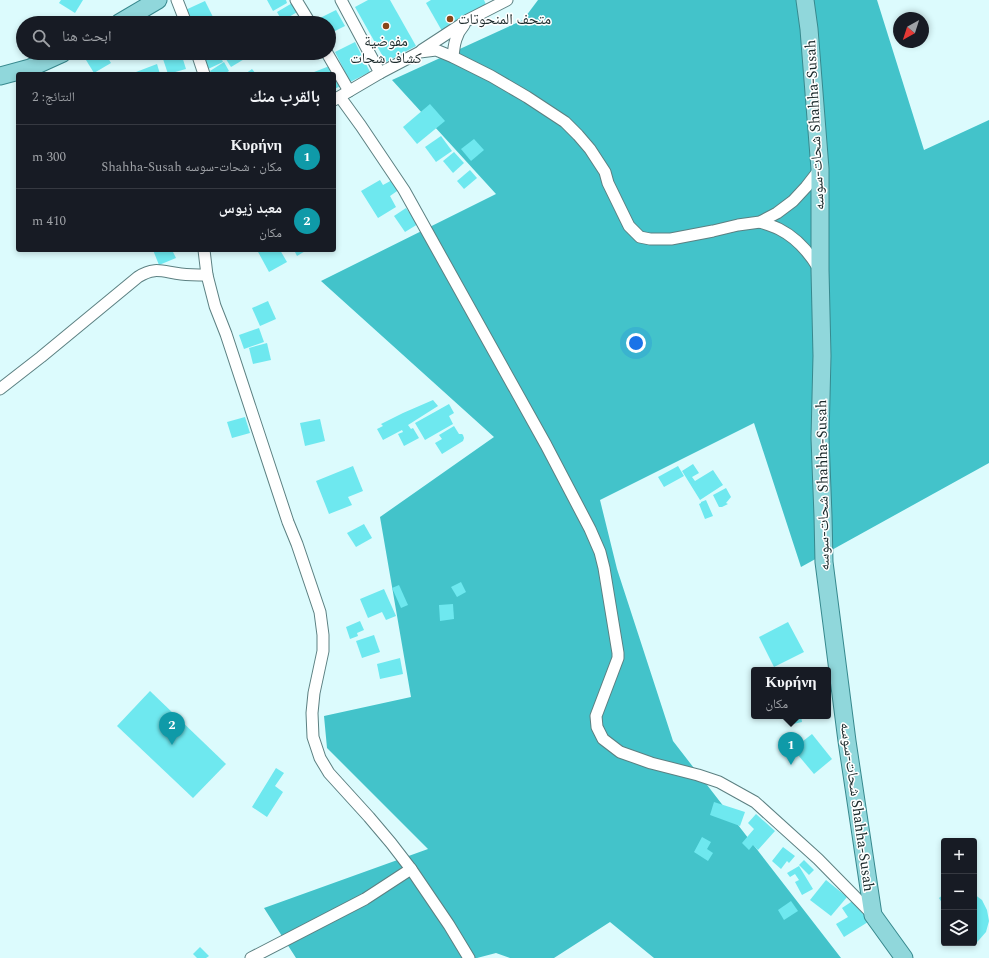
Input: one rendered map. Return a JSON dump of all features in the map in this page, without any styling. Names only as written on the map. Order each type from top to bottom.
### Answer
[{"type":"main road","points":[[132,16],[158,0]]},
{"type":"main road","name":"شحات-سوسه Shahha-Susah","points":[[804,0],[809,29],[820,169],[822,356],[820,438],[824,562],[847,741],[873,914],[904,958]]},
{"type":"main road","points":[[0,76],[30,68],[48,60]]},
{"type":"street","points":[[177,0],[183,16]]},
{"type":"street","points":[[296,0],[306,16]]},
{"type":"street","points":[[342,0],[380,72]]},
{"type":"street","points":[[341,96],[380,72],[420,52],[468,20],[507,0]]},
{"type":"street","points":[[453,57],[454,44],[458,31],[468,20]]},
{"type":"street","points":[[420,52],[436,50],[453,57],[521,93],[565,122],[590,149],[605,172],[608,183],[629,226],[640,237],[650,240],[671,239],[760,222],[778,213],[793,201],[820,169]]},
{"type":"street","points":[[199,60],[203,72]]},
{"type":"street","points":[[329,60],[333,72]]},
{"type":"street","points":[[336,81],[341,96],[407,196],[546,445],[590,529],[600,552],[606,575],[618,653],[618,658],[596,716],[597,727],[603,739],[620,752],[651,763],[719,782],[755,802],[818,859],[873,914]]},
{"type":"street","points":[[760,222],[779,229],[796,240],[809,254],[820,270]]},
{"type":"street","points":[[204,252],[207,275],[215,306],[226,334],[288,522],[320,612],[323,635],[323,651],[314,694],[312,713],[313,737],[320,758],[329,773],[369,817],[411,869],[469,958]]},
{"type":"street","points":[[0,389],[138,277],[154,270],[181,274],[207,275]]},
{"type":"street","points":[[251,958],[365,899],[411,869]]},
{"type":"shaded area","points":[[538,0],[877,0],[924,150],[989,120],[989,463],[801,567],[754,423],[600,500],[617,569],[673,741],[841,958],[654,958],[610,922],[554,958],[510,958],[496,953],[477,958],[296,958],[264,908],[428,849],[327,748],[324,716],[411,697],[380,517],[494,437],[321,281],[496,194],[392,80],[523,20]]},
{"type":"building","points":[[61,0],[83,0],[75,13],[59,3]]},
{"type":"building","points":[[267,0],[286,0],[287,3],[273,11]]},
{"type":"building","name":"مفوضية كشاف شحات","points":[[368,0],[390,0],[416,46],[386,62],[355,7]]},
{"type":"building","name":"متحف المنحوتات","points":[[431,0],[484,0],[487,7],[442,31],[426,3]]},
{"type":"building","points":[[205,1],[212,16],[183,16],[181,12]]},
{"type":"building","points":[[294,2],[299,11],[290,16],[279,16],[277,12]]},
{"type":"building","points":[[336,10],[345,26],[336,30],[336,16],[324,16]]},
{"type":"building","points":[[355,42],[370,72],[350,82],[336,52]]},
{"type":"building","points":[[86,60],[109,60],[111,63],[93,72]]},
{"type":"building","points":[[163,60],[183,60],[186,69],[175,72],[167,72]]},
{"type":"building","points":[[222,60],[223,62],[208,69],[204,61]]},
{"type":"building","points":[[226,60],[243,60],[231,67]]},
{"type":"building","points":[[224,62],[229,71],[211,72]]},
{"type":"building","points":[[157,64],[159,72],[136,72]]},
{"type":"building","points":[[332,65],[335,72],[314,72]]},
{"type":"building","points":[[336,74],[341,86],[336,88]]},
{"type":"building","points":[[430,104],[445,121],[417,144],[403,127]]},
{"type":"building","points":[[441,136],[452,151],[436,162],[425,147]]},
{"type":"building","points":[[474,139],[484,150],[471,161],[461,149]]},
{"type":"building","points":[[454,152],[464,163],[453,173],[443,161]]},
{"type":"building","points":[[470,170],[477,178],[464,189],[457,181]]},
{"type":"building","points":[[394,179],[400,189],[390,196],[396,207],[378,218],[361,191],[380,180],[383,185]]},
{"type":"building","points":[[406,208],[418,224],[405,232],[394,216]]},
{"type":"building","points":[[154,252],[173,252],[176,258],[159,265]]},
{"type":"building","points":[[258,252],[281,252],[287,262],[269,272]]},
{"type":"building","points":[[295,252],[304,252],[297,256]]},
{"type":"building","points":[[268,301],[276,319],[260,326],[252,308]]},
{"type":"building","points":[[259,328],[264,342],[244,349],[239,335]]},
{"type":"building","points":[[267,343],[271,360],[253,364],[249,348]]},
{"type":"building","points":[[433,400],[438,406],[408,425],[411,429],[413,428],[419,438],[404,446],[398,434],[403,432],[402,430],[383,440],[377,429],[383,426],[381,424]]},
{"type":"building","points":[[449,404],[454,413],[449,416],[453,424],[425,440],[415,423]]},
{"type":"building","points":[[245,417],[250,433],[232,438],[227,422]]},
{"type":"building","points":[[320,419],[325,441],[305,446],[300,423]]},
{"type":"building","points":[[454,426],[459,434],[463,435],[463,441],[442,454],[435,443],[442,439],[439,435]]},
{"type":"building","points":[[693,464],[699,473],[692,477],[695,481],[713,470],[723,485],[700,500],[682,471]]},
{"type":"building","points":[[353,466],[363,491],[348,497],[352,505],[329,514],[316,481]]},
{"type":"building","points":[[678,466],[684,476],[664,487],[658,477]]},
{"type":"building","points":[[726,488],[731,497],[726,503],[728,504],[719,507],[713,495]]},
{"type":"building","points":[[706,500],[713,516],[705,519],[699,504]]},
{"type":"building","points":[[364,524],[372,538],[356,547],[347,533]]},
{"type":"building","points":[[461,582],[466,592],[457,597],[451,587]]},
{"type":"building","points":[[399,585],[408,605],[401,608],[392,588]]},
{"type":"building","points":[[384,589],[396,616],[386,620],[382,612],[368,618],[360,599]]},
{"type":"building","points":[[453,604],[454,619],[440,621],[439,605]]},
{"type":"building","points":[[360,621],[364,630],[357,633],[358,636],[350,639],[346,627]]},
{"type":"building","points":[[788,622],[804,652],[774,667],[759,637]]},
{"type":"building","points":[[374,635],[380,652],[362,658],[356,641]]},
{"type":"building","points":[[400,658],[403,674],[380,679],[377,664]]},
{"type":"building","points":[[150,691],[226,764],[193,798],[117,726]]},
{"type":"building","points":[[787,719],[802,719],[802,722],[789,725]]},
{"type":"building","points":[[812,734],[832,759],[814,774],[793,749]]},
{"type":"building","points":[[276,768],[284,773],[275,786],[283,792],[267,817],[252,807]]},
{"type":"building","points":[[714,802],[745,812],[740,826],[710,815]]},
{"type":"building","points":[[756,814],[775,831],[758,850],[753,845],[749,850],[742,843],[754,829],[748,823]]},
{"type":"building","points":[[702,837],[711,842],[707,849],[713,853],[708,861],[694,852]]},
{"type":"building","points":[[783,847],[795,856],[789,863],[787,861],[781,869],[772,861]]},
{"type":"building","points":[[804,860],[814,870],[809,875],[799,865]]},
{"type":"building","points":[[799,866],[813,889],[802,895],[795,882],[799,880],[795,874],[790,877],[787,873]]},
{"type":"building","points":[[826,880],[847,897],[831,916],[810,900]]},
{"type":"building","points":[[977,896],[982,900],[987,910],[989,921],[986,932],[977,942]]},
{"type":"building","points":[[854,900],[868,922],[844,937],[836,924],[848,917],[842,908]]},
{"type":"building","points":[[791,901],[798,911],[784,920],[778,910]]},
{"type":"building","points":[[200,947],[209,956],[206,958],[197,958],[193,954]]},
{"type":"place","name":"متحف المنحوتات","points":[[450,19]]},
{"type":"place","name":"مفوضية كشاف شحات","points":[[386,26]]},
{"type":"place","name":"معبد زيوس","points":[[172,745]]},
{"type":"place","name":"Κυρήνη","points":[[791,765]]}]
